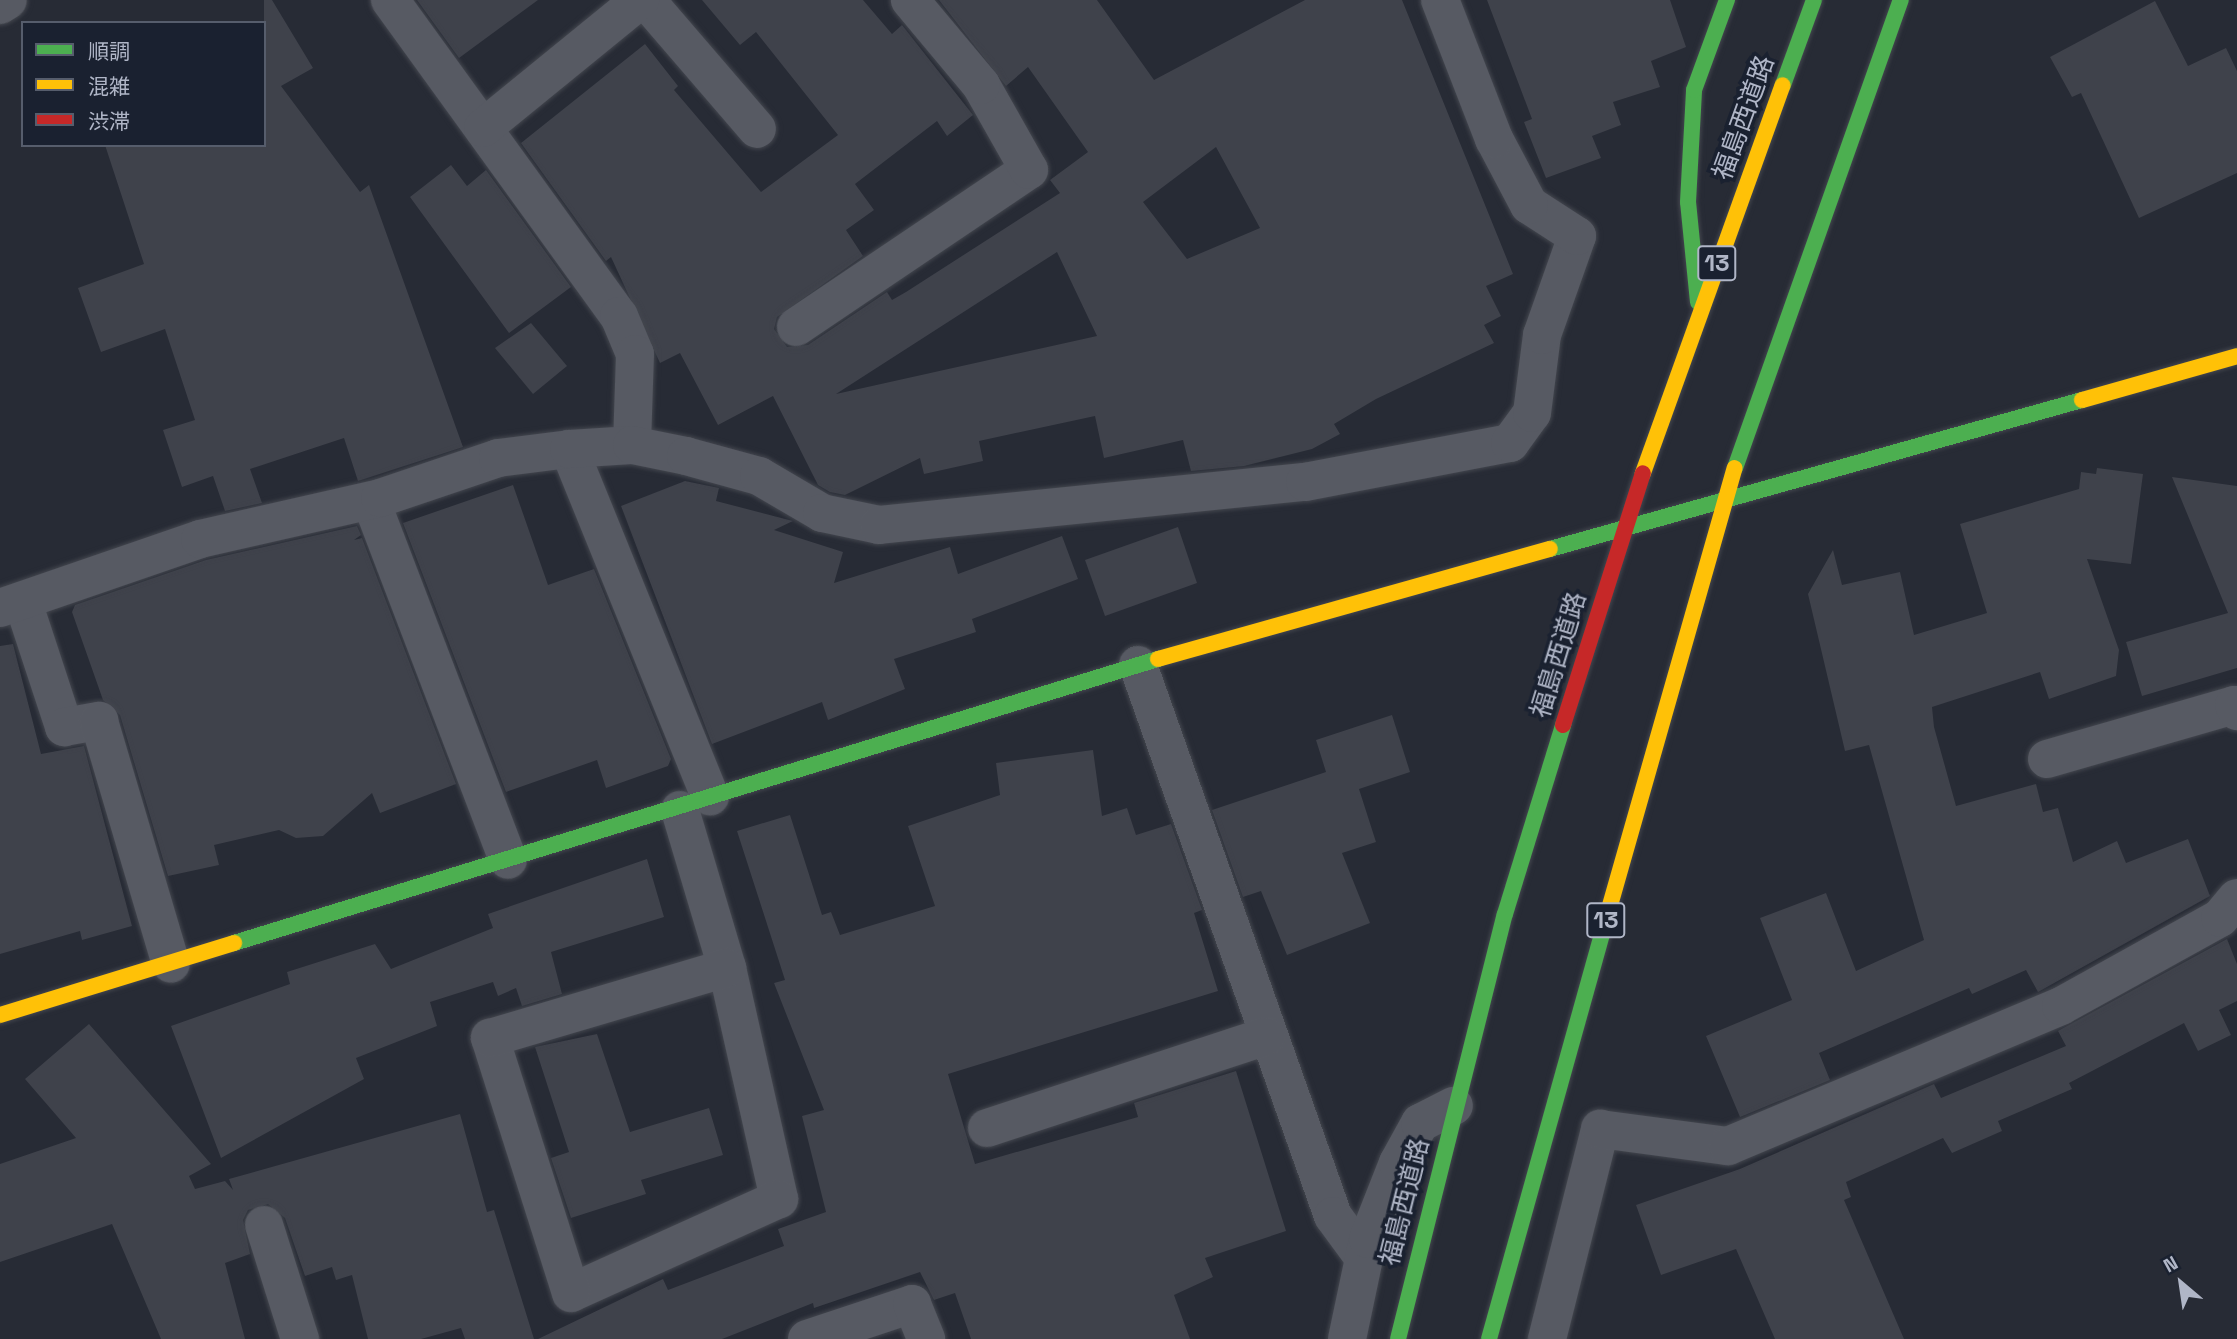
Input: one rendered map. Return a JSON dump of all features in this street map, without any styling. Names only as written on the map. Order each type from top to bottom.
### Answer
[{"type":"main road","points":[[1699,312],[1688,202],[1694,90],[1727,0]]},
{"type":"main road","name":"福島西道路","points":[[1398,1339],[1454,1106],[1506,914],[1624,527],[1699,312],[1814,0]]},
{"type":"main road","name":"13","points":[[1489,1339],[1723,502],[1901,0]]},
{"type":"main road","points":[[0,1015],[1138,665],[2237,356]]},
{"type":"street","points":[[0,5],[8,0]]},
{"type":"street","points":[[390,0],[619,316],[635,354],[632,445]]},
{"type":"street","points":[[483,128],[640,0]]},
{"type":"street","points":[[646,0],[757,129]]},
{"type":"street","points":[[796,327],[1029,170],[981,85],[910,0]]},
{"type":"street","points":[[172,964],[99,721],[64,727],[11,605],[200,539],[371,501],[498,458],[569,449],[632,445],[759,476],[822,513],[878,525],[1305,482],[1510,443],[1532,413],[1542,335],[1577,236],[1530,205],[1494,139],[1440,0]]},
{"type":"street","points":[[569,449],[695,803],[727,968],[779,1199],[571,1293],[490,1038],[727,968]]},
{"type":"street","points":[[371,501],[508,860]]},
{"type":"street","points":[[1138,665],[1266,1036],[1333,1216],[1364,1258]]},
{"type":"street","points":[[2047,759],[2234,705],[2237,711]]},
{"type":"street","points":[[1547,1339],[1600,1129],[1728,1146],[2061,1006],[2220,918],[2237,898]]},
{"type":"street","points":[[987,1128],[1266,1036]]},
{"type":"street","points":[[1346,1339],[1364,1258],[1398,1163],[1420,1123],[1454,1106]]},
{"type":"street","points":[[264,1225],[300,1339]]},
{"type":"street","points":[[807,1339],[912,1304],[926,1339]]},
{"type":"building","points":[[264,0],[272,0],[313,68],[281,86],[360,192],[369,185],[463,447],[358,481],[344,438],[250,469],[262,503],[225,511],[213,476],[182,487],[163,430],[195,420],[165,329],[101,352],[78,288],[144,264],[106,147],[266,147]]},
{"type":"building","points":[[417,0],[538,0],[459,58]]},
{"type":"building","points":[[702,0],[863,0],[892,34],[902,25],[973,115],[947,136],[937,121],[855,184],[874,210],[846,230],[863,256],[777,317],[774,329],[787,347],[808,345],[887,292],[892,300],[1060,193],[1050,180],[1088,152],[1028,67],[1006,86],[939,0],[1097,0],[1154,80],[1305,0],[1402,0],[1513,274],[1486,286],[1501,316],[1484,325],[1494,343],[1376,399],[1334,424],[1340,434],[1312,449],[1244,466],[1191,471],[1183,440],[1104,458],[1095,416],[979,441],[983,461],[924,474],[920,458],[845,495],[830,492],[818,485],[773,396],[718,425],[680,353],[660,363],[611,257],[606,261],[521,143],[645,44],[678,86],[674,90],[761,192],[838,135],[756,32],[740,45]],"holes":[[[1216,147],[1260,228],[1187,259],[1143,202]],[[1057,252],[1097,336],[836,394]]]},
{"type":"building","points":[[1487,0],[1670,0],[1686,47],[1651,61],[1660,87],[1613,102],[1621,125],[1592,136],[1601,158],[1546,178],[1524,122],[1532,119]]},
{"type":"building","points":[[2155,1],[2188,66],[2226,48],[2237,71],[2237,173],[2139,218],[2081,93],[2072,97],[2050,57]]},
{"type":"building","points":[[451,165],[467,186],[486,170],[571,287],[509,333],[410,197]]},
{"type":"building","points":[[531,323],[567,366],[533,394],[495,348]]},
{"type":"building","points":[[2097,468],[2143,474],[2131,564],[2087,559],[2119,650],[2116,676],[2049,699],[2040,672],[1932,707],[1934,727],[1956,806],[2036,784],[2043,812],[2058,808],[2073,862],[2117,841],[2126,863],[2188,839],[2210,896],[2038,992],[2026,970],[1972,994],[1969,988],[1819,1053],[1830,1080],[1740,1117],[1706,1036],[1792,1000],[1760,918],[1826,893],[1856,971],[1924,940],[1869,745],[1845,751],[1808,594],[1833,550],[1842,585],[1900,572],[1914,635],[1987,613],[1960,524],[2079,489],[2081,472],[2096,474]]},
{"type":"building","points":[[2172,477],[2237,486],[2237,668],[2142,696],[2126,642],[2228,613]]},
{"type":"building","points":[[685,481],[719,488],[716,501],[793,521],[774,530],[843,552],[834,583],[950,547],[958,574],[1062,536],[1078,579],[972,619],[976,632],[894,659],[905,689],[828,720],[822,702],[712,744],[621,506]]},
{"type":"building","points":[[513,485],[548,585],[594,569],[671,759],[668,766],[606,788],[597,760],[506,792],[403,523]]},
{"type":"building","points":[[357,526],[361,535],[354,540],[362,538],[456,784],[380,813],[372,793],[323,836],[296,838],[279,830],[214,845],[219,865],[168,876],[120,715],[103,700],[72,612],[75,605],[206,560]]},
{"type":"building","points":[[1178,527],[1197,583],[1105,616],[1085,560]]},
{"type":"building","points":[[13,644],[41,754],[84,746],[132,926],[82,940],[80,931],[0,954],[0,646]]},
{"type":"building","points":[[1392,715],[1410,772],[1359,789],[1376,842],[1342,853],[1370,923],[1287,955],[1261,891],[1243,897],[1212,810],[1326,772],[1316,740]]},
{"type":"building","points":[[1093,750],[1102,816],[1127,808],[1136,835],[1171,824],[1202,910],[1194,913],[1218,991],[948,1074],[975,1164],[1138,1117],[1134,1103],[1236,1071],[1286,1231],[1205,1258],[1213,1277],[1174,1295],[1190,1339],[971,1339],[955,1293],[934,1300],[920,1272],[814,1308],[813,1303],[722,1339],[538,1339],[663,1279],[668,1290],[784,1246],[778,1229],[826,1212],[802,1116],[824,1110],[774,983],[785,980],[737,831],[790,815],[822,915],[831,912],[840,935],[935,906],[908,826],[1000,795],[996,763]]},
{"type":"building","points":[[647,859],[664,917],[551,952],[562,994],[522,1006],[516,988],[498,996],[493,982],[430,1002],[437,1026],[356,1058],[364,1079],[221,1158],[171,1026],[290,984],[287,972],[375,944],[391,969],[493,928],[488,914]]},
{"type":"building","points":[[2227,939],[2237,964],[2237,1001],[2219,1010],[2231,1035],[2198,1051],[2184,1023],[2069,1083],[2072,1089],[1998,1121],[2002,1131],[1952,1153],[1943,1138],[1846,1182],[1851,1197],[1844,1200],[1904,1339],[1775,1339],[1736,1249],[1661,1275],[1636,1205],[1740,1169],[1934,1084],[1941,1098],[2066,1046],[2058,1031]]},
{"type":"building","points":[[89,1024],[211,1164],[189,1176],[195,1189],[225,1181],[233,1190],[229,1179],[460,1114],[487,1212],[494,1210],[534,1339],[465,1339],[461,1328],[421,1339],[368,1339],[352,1275],[336,1280],[332,1267],[305,1276],[285,1218],[268,1204],[248,1210],[243,1220],[250,1254],[225,1263],[245,1339],[161,1339],[112,1224],[0,1262],[0,1164],[76,1138],[25,1079]]},
{"type":"building","points":[[597,1034],[630,1132],[709,1108],[723,1155],[641,1180],[646,1194],[571,1218],[551,1158],[569,1152],[535,1047]]},
{"type":"traffic: fast","points":[[1698,302],[1688,202],[1694,90],[1727,0]]},
{"type":"traffic: fast","points":[[1783,85],[1814,0]]},
{"type":"traffic: fast","points":[[1735,468],[1901,0]]},
{"type":"traffic: fast","points":[[1550,549],[2082,400]]},
{"type":"traffic: fast","points":[[234,943],[1158,659]]},
{"type":"traffic: fast","points":[[1398,1339],[1505,914],[1563,725]]},
{"type":"traffic: fast","points":[[1489,1339],[1605,923]]},
{"type":"traffic: slow","points":[[1643,473],[1783,85]]},
{"type":"traffic: slow","points":[[2082,400],[2237,356]]},
{"type":"traffic: slow","points":[[1605,923],[1735,468]]},
{"type":"traffic: slow","points":[[1158,659],[1550,549]]},
{"type":"traffic: slow","points":[[0,1015],[234,943]]},
{"type":"traffic: jam","points":[[1563,725],[1643,473]]}]
